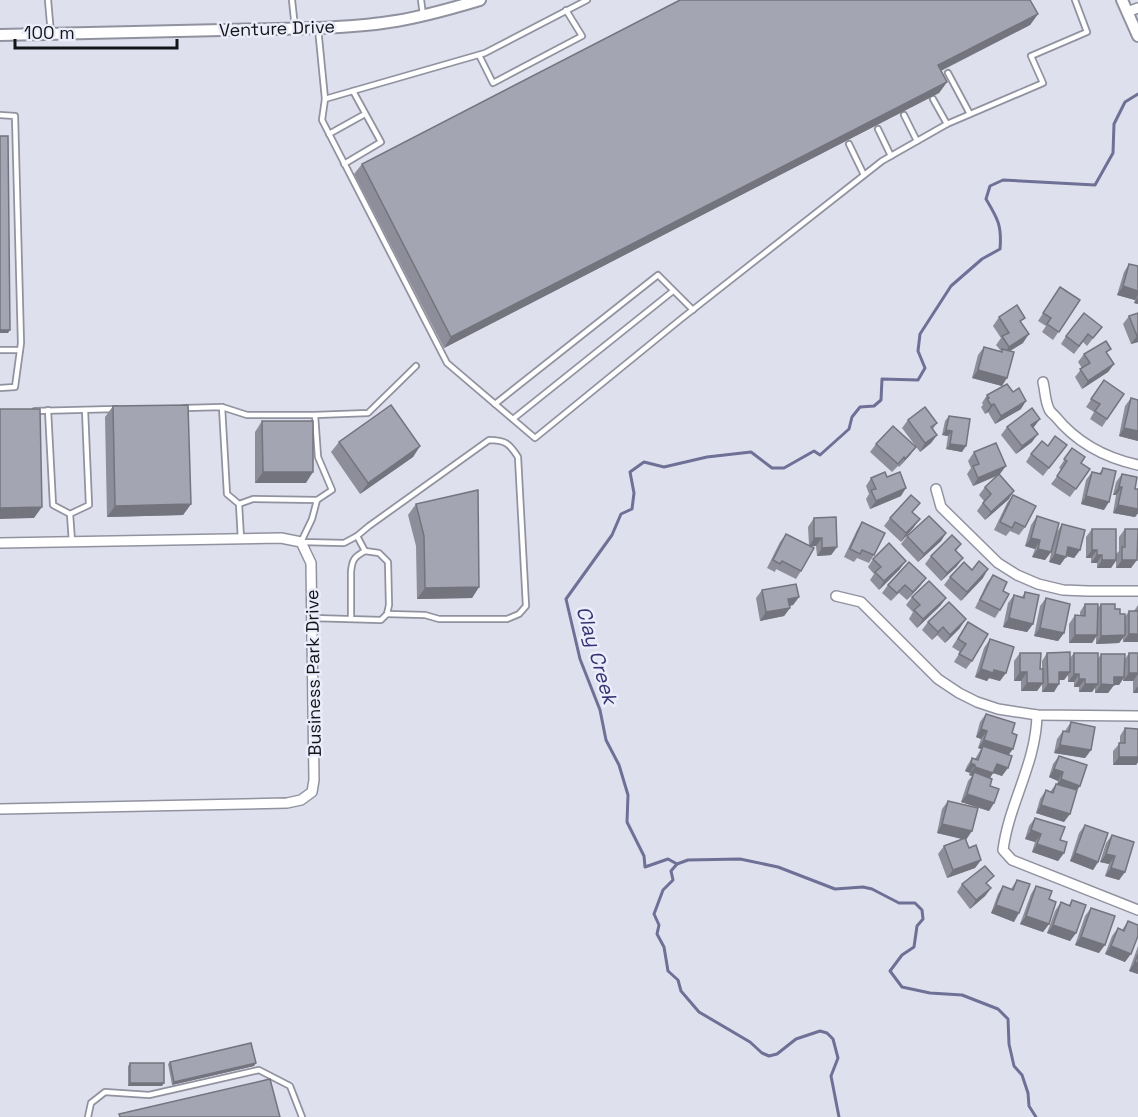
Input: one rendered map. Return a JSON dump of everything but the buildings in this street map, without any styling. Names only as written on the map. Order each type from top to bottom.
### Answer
[{"type":"street","name":"Venture Drive","points":[[0,35],[318,28],[390,22],[480,0]]},
{"type":"street","points":[[1122,0],[1133,10],[1138,36]]},
{"type":"street","points":[[1043,382],[1049,409],[1079,440],[1115,459],[1138,465]]},
{"type":"street","points":[[936,489],[941,507],[998,563],[1017,575],[1038,584],[1063,590],[1138,591]]},
{"type":"street","points":[[0,543],[281,538],[301,542]]},
{"type":"street","name":"Business Park Drive","points":[[0,809],[287,803],[301,800],[312,792],[314,780],[311,563],[301,542]]},
{"type":"street","points":[[836,596],[861,602],[938,679],[977,702],[999,709],[1037,715],[1138,716]]},
{"type":"street","points":[[1037,715],[1037,731],[1031,758],[1005,834],[1003,850],[1012,860],[1138,910]]},
{"type":"lane","points":[[48,0],[51,34]]},
{"type":"lane","points":[[292,0],[295,28]]},
{"type":"lane","points":[[420,0],[423,15]]},
{"type":"lane","points":[[325,99],[485,53],[586,0]]},
{"type":"lane","points":[[318,28],[325,99],[322,120],[447,363],[535,438],[882,161],[947,124],[1043,83],[1031,56],[1087,32],[1075,0]]},
{"type":"lane","points":[[479,55],[493,84],[582,36],[566,10]]},
{"type":"lane","points":[[948,73],[970,114]]},
{"type":"lane","points":[[344,164],[381,142],[353,91]]},
{"type":"lane","points":[[933,99],[947,124]]},
{"type":"lane","points":[[329,134],[365,114]]},
{"type":"lane","points":[[0,115],[15,116],[20,350],[15,387],[0,388]]},
{"type":"lane","points":[[904,115],[917,141]]},
{"type":"lane","points":[[878,129],[891,156]]},
{"type":"lane","points":[[849,144],[864,175]]},
{"type":"lane","points":[[495,404],[658,275],[693,310]]},
{"type":"lane","points":[[513,419],[673,291]]},
{"type":"lane","points":[[0,350],[20,350]]},
{"type":"lane","points":[[177,408],[222,407],[247,415],[368,413],[416,366]]},
{"type":"lane","points":[[222,407],[227,494],[239,504],[241,539]]},
{"type":"lane","points":[[29,411],[119,409]]},
{"type":"lane","points":[[48,410],[53,505],[70,514]]},
{"type":"lane","points":[[70,514],[89,505],[85,410]]},
{"type":"lane","points":[[239,504],[253,499],[317,500],[332,490],[318,457],[315,415]]},
{"type":"lane","points":[[317,500],[312,519],[301,542],[344,543],[357,536],[489,440],[501,440],[511,446],[518,457],[526,606],[519,614],[507,619],[439,619],[425,615],[387,614]]},
{"type":"lane","points":[[70,514],[72,542]]},
{"type":"lane","points":[[357,536],[364,551]]},
{"type":"lane","points":[[312,618],[381,620],[387,614],[389,605],[388,562],[379,553],[364,551],[355,557],[351,566],[351,619]]},
{"type":"lane","points":[[88,1117],[91,1103],[105,1092],[149,1095],[259,1070],[290,1086],[302,1117]]},
{"type":"waterway","name":"Clay Creek","points":[[677,864],[668,859],[645,867],[644,856],[627,822],[628,795],[619,765],[606,740],[600,710],[580,659],[566,599],[612,535],[621,514],[632,509],[634,493],[630,472],[644,462],[664,467],[707,457],[751,452],[772,468],[784,468],[814,451],[820,455],[849,429],[852,417],[860,407],[874,406],[881,400],[882,379],[918,380],[925,368],[918,351],[920,334],[951,286],[982,259],[1000,249],[998,223],[986,199],[990,186],[1003,180],[1095,185],[1113,153],[1114,124],[1125,102],[1138,94]]},
{"type":"waterway","points":[[839,1117],[831,1076],[838,1058],[833,1039],[827,1033],[820,1031],[796,1039],[777,1054],[769,1056],[699,1012],[681,991],[678,980],[668,971],[664,947],[657,934],[659,925],[654,914],[663,890],[673,880],[671,871],[677,864],[688,860],[740,859],[778,867],[835,889],[863,887],[872,889],[899,903],[915,903],[922,910],[923,919],[917,926],[914,947],[902,955],[890,971],[902,987],[930,993],[962,995],[998,1009],[1008,1019],[1009,1044],[1014,1066],[1022,1075],[1028,1093],[1029,1106],[1036,1117]]}]
